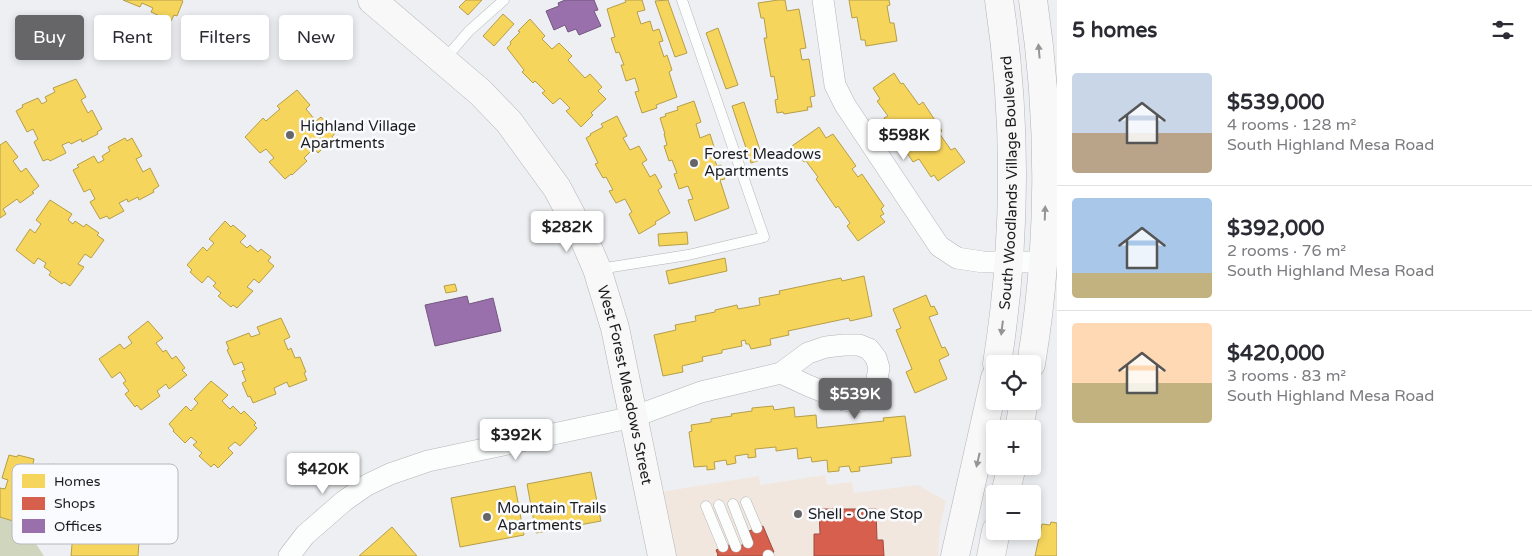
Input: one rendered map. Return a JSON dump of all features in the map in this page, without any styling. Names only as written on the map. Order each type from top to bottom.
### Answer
[{"type":"street","name":"West Forest Meadows Street","points":[[372,0],[444,60],[480,92],[503,116],[539,162],[564,201],[584,239],[598,269],[615,328],[662,556]]},
{"type":"street","points":[[823,0],[835,85],[838,92],[939,246],[957,258],[984,262],[1043,262]]},
{"type":"street","name":"South Woodlands Village Boulevard","points":[[998,355],[1009,261],[1012,170],[1009,100],[999,0]]},
{"type":"street","points":[[1032,355],[1043,262],[1046,184],[1045,136],[1034,0]]},
{"type":"street","points":[[289,556],[305,535],[337,506],[367,485],[390,474],[428,461],[634,417],[701,392],[781,373]]},
{"type":"street","points":[[956,556],[988,410]]},
{"type":"street","points":[[990,556],[994,540]]},
{"type":"lane","points":[[444,60],[469,31],[504,0]]},
{"type":"lane","points":[[598,269],[688,255],[764,237],[682,0]]},
{"type":"lane","points":[[746,502],[757,528]]},
{"type":"lane","points":[[733,504],[748,543]]},
{"type":"lane","points":[[719,505],[736,547]]},
{"type":"lane","points":[[706,506],[723,547]]},
{"type":"shaded area","name":"Shell - One Stop","points":[[825,475],[827,485],[852,482],[854,493],[918,485],[946,501],[940,526],[938,556],[662,556],[648,494],[759,476],[760,485]]},
{"type":"green space","points":[[0,489],[12,507],[12,544],[36,544],[44,556],[0,556]]},
{"type":"building: Homes","points":[[123,0],[183,1],[177,16],[174,15],[171,21],[171,15],[158,15],[151,12],[153,8],[142,3],[140,7]]},
{"type":"building: Homes","points":[[466,0],[482,0],[468,15],[459,7]]},
{"type":"building: Homes","points":[[625,0],[642,0],[645,10],[637,12],[641,24],[650,21],[653,31],[659,29],[663,41],[659,42],[664,57],[667,55],[672,70],[669,72],[677,97],[656,105],[657,108],[642,113],[635,92],[639,91],[635,78],[626,81],[621,65],[624,65],[619,52],[616,53],[611,38],[615,37],[607,9],[626,2]]},
{"type":"building: Homes","points":[[668,0],[687,53],[675,57],[655,1]]},
{"type":"building: Homes","points":[[785,0],[787,11],[799,9],[806,48],[800,49],[802,60],[809,59],[815,96],[810,97],[812,107],[807,107],[808,110],[784,114],[783,112],[777,113],[775,100],[778,99],[774,76],[771,77],[764,38],[767,38],[764,18],[761,18],[758,3]]},
{"type":"building: Homes","points":[[849,0],[889,0],[890,5],[887,6],[890,23],[894,23],[897,41],[866,46],[865,40],[861,40],[857,17],[852,18]]},
{"type":"building: Homes","points":[[503,14],[514,24],[494,46],[483,36]]},
{"type":"building: Homes","points":[[530,19],[545,36],[542,39],[552,49],[559,43],[572,56],[568,60],[585,78],[590,74],[602,87],[598,91],[606,99],[591,113],[593,115],[581,127],[566,111],[570,108],[560,98],[553,104],[542,93],[545,91],[522,72],[524,70],[507,48],[520,32],[518,31]]},
{"type":"building: Homes","points":[[718,28],[738,85],[726,89],[706,33]]},
{"type":"building: Homes","points":[[894,73],[919,105],[923,102],[942,131],[939,133],[951,150],[955,148],[965,162],[938,181],[934,175],[931,177],[919,159],[913,162],[901,144],[907,141],[900,131],[895,135],[884,118],[888,116],[877,101],[880,99],[873,88]]},
{"type":"building: Homes","points":[[76,79],[86,97],[81,100],[88,113],[92,110],[102,129],[97,132],[98,134],[82,142],[81,139],[71,144],[69,142],[62,145],[66,153],[50,161],[48,159],[43,161],[34,142],[38,139],[33,129],[27,132],[16,111],[23,107],[22,105],[38,98],[42,104],[47,101],[45,97],[55,92],[53,88]]},
{"type":"building: Homes","name":"Highland Village Apartments","points":[[297,90],[310,105],[306,109],[316,121],[321,117],[335,133],[332,137],[333,139],[318,153],[314,148],[304,158],[307,161],[285,179],[269,162],[274,158],[266,149],[260,153],[245,137],[263,118],[266,121],[280,109],[277,106]]},
{"type":"building: Homes","name":"Forest Meadows Apartments","points":[[694,101],[701,122],[696,124],[700,138],[710,134],[715,150],[711,150],[717,166],[721,165],[725,179],[720,180],[729,208],[695,221],[688,200],[693,199],[688,186],[679,189],[674,174],[677,173],[672,160],[669,161],[664,146],[667,145],[660,118],[666,116],[665,114],[678,110],[677,107]]},
{"type":"building: Homes","points":[[744,102],[763,159],[751,163],[732,106]]},
{"type":"building: Homes","name":"Forest Meadows Apartments","points":[[617,116],[627,136],[623,138],[630,150],[639,146],[647,160],[642,163],[650,177],[655,174],[662,187],[658,190],[670,213],[639,234],[629,214],[632,212],[625,199],[616,203],[609,191],[613,190],[606,177],[603,178],[595,164],[598,163],[586,138],[603,127],[601,124]]},
{"type":"building: Homes","points":[[819,127],[826,138],[833,134],[856,166],[852,169],[858,177],[862,174],[884,206],[881,209],[884,214],[880,216],[885,222],[858,241],[847,226],[850,223],[838,206],[836,208],[816,179],[818,177],[806,161],[804,162],[792,146]]},
{"type":"building: Homes","points":[[125,138],[127,141],[132,138],[142,156],[136,159],[143,172],[150,168],[159,186],[153,190],[154,192],[139,200],[138,197],[128,202],[127,199],[119,203],[124,211],[109,219],[107,216],[100,219],[90,202],[95,199],[90,189],[84,192],[73,170],[79,167],[77,165],[94,156],[98,163],[104,160],[102,156],[110,151],[108,147]]},
{"type":"building: Homes","points":[[6,141],[18,157],[13,161],[21,172],[26,168],[39,186],[32,192],[34,193],[20,203],[17,199],[3,209],[6,214],[0,218],[0,145]]},
{"type":"building: Homes","points":[[50,200],[72,214],[68,220],[73,224],[75,221],[84,227],[86,224],[99,233],[97,235],[104,240],[91,258],[85,254],[78,264],[84,267],[70,286],[64,282],[62,284],[49,275],[51,272],[44,267],[46,263],[38,258],[34,264],[16,250],[30,229],[35,233],[41,224],[36,220]]},
{"type":"building: Homes","points":[[225,221],[246,236],[240,242],[247,248],[250,245],[258,252],[261,249],[271,257],[268,261],[274,266],[259,283],[254,279],[247,287],[253,291],[237,308],[233,305],[231,307],[218,296],[221,293],[213,286],[216,283],[208,276],[202,283],[190,272],[192,270],[187,265],[203,247],[207,251],[214,243],[209,239]]},
{"type":"building: Homes","points":[[687,232],[688,244],[659,246],[658,234]]},
{"type":"building: Homes","points":[[725,258],[727,271],[669,284],[666,271]]},
{"type":"building: Homes","points":[[864,276],[872,316],[850,321],[849,318],[788,331],[789,335],[770,339],[771,345],[751,349],[745,340],[741,341],[742,346],[702,357],[703,361],[682,366],[683,372],[663,376],[654,335],[676,330],[675,325],[696,321],[695,316],[715,312],[715,310],[737,305],[738,309],[760,305],[759,298],[780,294],[779,291],[841,278],[842,281]]},
{"type":"building: Homes","points":[[455,284],[457,291],[446,293],[444,286]]},
{"type":"building: Homes","points":[[926,295],[931,307],[934,306],[938,314],[929,317],[942,348],[945,347],[949,355],[939,360],[947,379],[915,393],[906,372],[912,369],[896,330],[901,328],[893,309]]},
{"type":"building: Homes","points":[[281,318],[290,337],[284,340],[288,350],[291,348],[295,358],[300,357],[307,380],[289,387],[287,382],[274,388],[276,394],[253,403],[242,383],[246,381],[242,371],[245,370],[242,362],[234,365],[227,350],[229,349],[226,342],[249,333],[251,337],[260,334],[257,327]]},
{"type":"building: Homes","points":[[148,321],[163,338],[156,343],[163,352],[166,350],[172,359],[176,356],[185,368],[182,370],[187,375],[169,389],[166,384],[157,391],[160,396],[141,410],[137,405],[135,407],[125,394],[129,391],[123,383],[126,381],[120,372],[112,378],[99,359],[120,344],[124,349],[132,343],[128,337]]},
{"type":"building: Homes","points":[[211,381],[228,395],[222,401],[230,409],[233,406],[241,414],[244,411],[256,423],[254,425],[257,428],[240,446],[235,442],[228,448],[233,453],[218,468],[214,464],[211,467],[199,456],[202,453],[193,445],[197,442],[191,437],[185,443],[169,424],[186,406],[191,411],[198,403],[194,399]]},
{"type":"building: Homes","points":[[773,406],[774,410],[794,407],[795,417],[816,415],[817,428],[884,421],[883,418],[905,416],[911,456],[891,458],[892,463],[859,467],[860,471],[851,472],[849,466],[839,467],[839,471],[828,472],[827,460],[812,462],[811,457],[798,459],[797,448],[776,451],[776,447],[755,449],[756,457],[748,458],[748,454],[735,456],[736,463],[727,465],[726,460],[714,462],[715,469],[707,470],[707,466],[694,467],[689,432],[692,431],[691,425],[711,422],[711,419],[732,416],[731,414],[752,411],[752,408]]},
{"type":"building: Homes","points":[[9,455],[34,459],[33,464],[12,464],[12,521],[0,517],[0,488],[5,489],[8,480],[2,478]]},
{"type":"building: Homes","name":"Mountain Trails Apartments","points":[[591,472],[601,521],[536,533],[527,484]]},
{"type":"building: Homes","name":"Mountain Trails Apartments","points":[[515,486],[524,535],[460,547],[451,498]]},
{"type":"building: Homes","points":[[1051,522],[1057,523],[1057,556],[1035,556],[1038,540],[1041,540],[1042,524],[1050,525]]},
{"type":"building: Homes","points":[[392,527],[417,556],[359,556]]},
{"type":"building: Homes","points":[[72,544],[139,544],[138,556],[71,556]]},
{"type":"building: Shops","points":[[819,509],[876,509],[877,540],[883,540],[884,556],[814,556],[814,534],[820,534]]},
{"type":"building: Shops","points":[[763,526],[774,552],[765,556],[717,556],[716,550],[729,545],[731,550],[753,540],[749,531]]},
{"type":"building: Offices","points":[[565,0],[594,0],[598,10],[594,11],[601,26],[579,35],[576,29],[568,32],[565,25],[554,30],[546,11],[559,6],[558,3]]},
{"type":"building: Offices","points":[[467,296],[469,304],[493,298],[501,331],[435,346],[425,305]]},
{"type":"place","name":"Highland Village Apartments","points":[[290,135]]},
{"type":"place","name":"Forest Meadows Apartments","points":[[694,163]]},
{"type":"place","name":"Shell - One Stop","points":[[798,514]]},
{"type":"place","name":"Mountain Trails Apartments","points":[[487,517]]}]
